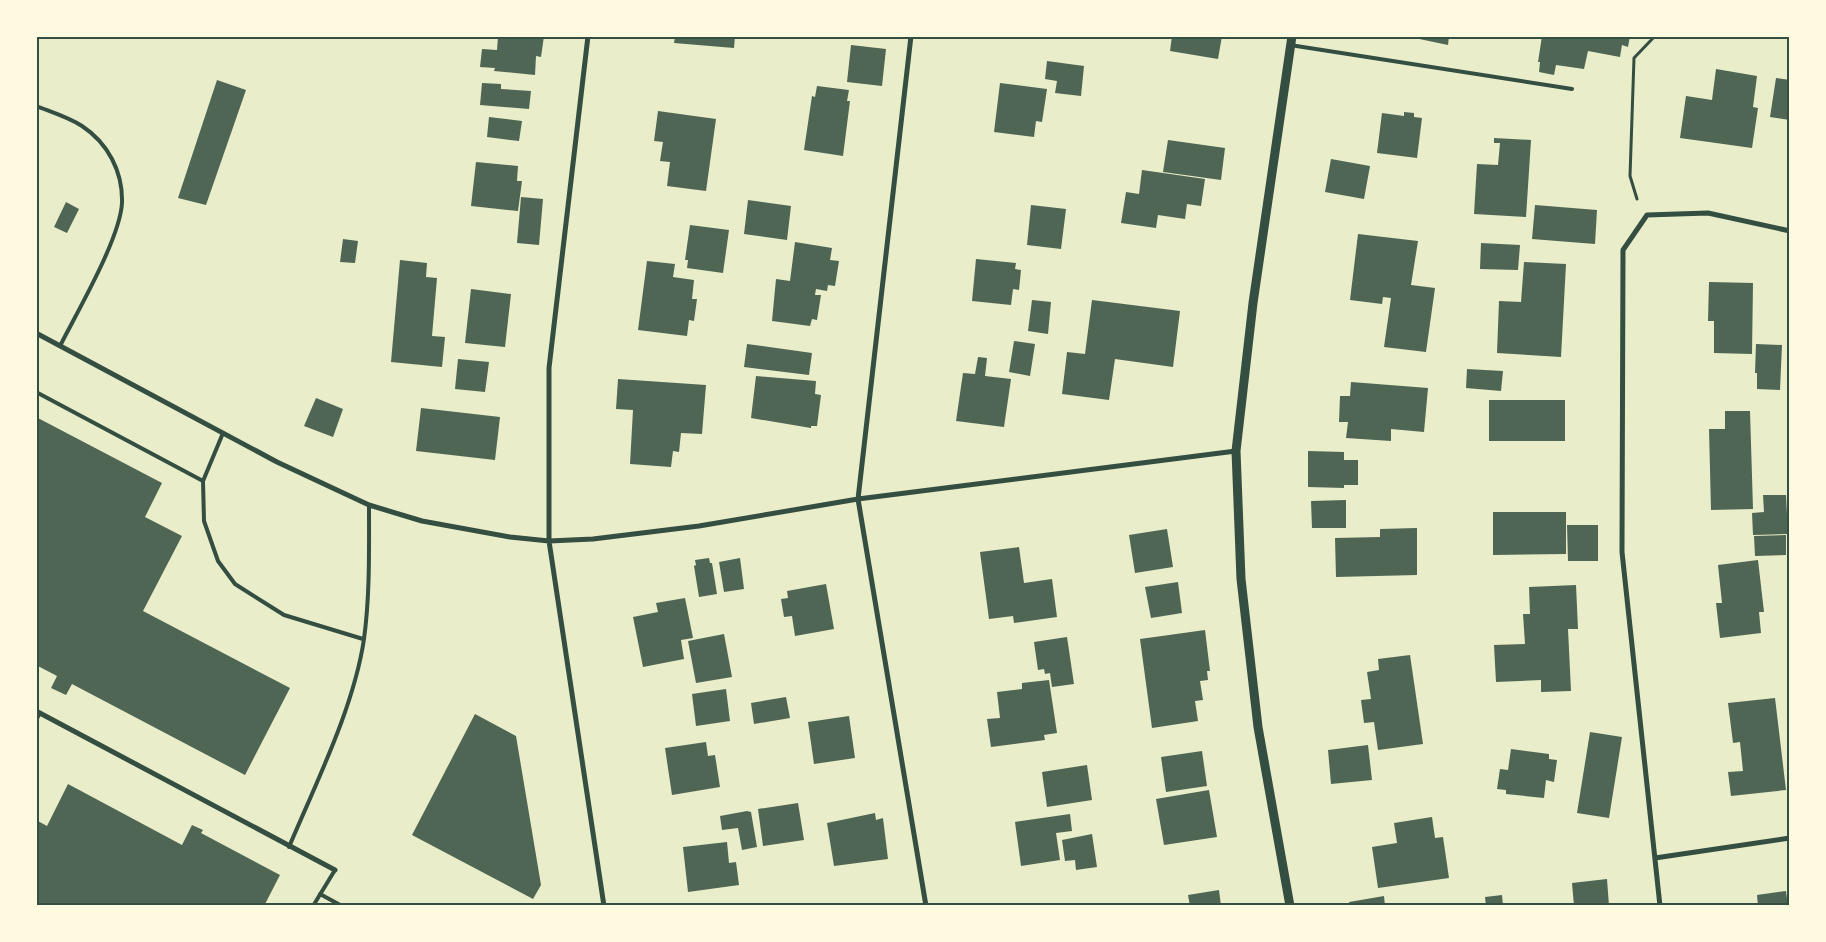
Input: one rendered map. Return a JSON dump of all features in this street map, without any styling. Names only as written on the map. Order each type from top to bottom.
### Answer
[{"type":"street","points":[[588,36],[549,368],[549,541],[604,906]]},
{"type":"street","points":[[911,36],[858,499],[926,906]]},
{"type":"street","points":[[1290,906],[1258,728],[1241,578],[1236,452],[1253,303],[1291,41]]},
{"type":"street","points":[[1660,906],[1622,552],[1623,250],[1647,214],[1708,213],[1790,231]]},
{"type":"street","points":[[36,333],[277,462],[369,505],[422,521],[494,536],[549,541],[593,539],[699,526],[858,499],[1236,452]]},
{"type":"street","points":[[38,712],[335,870]]},
{"type":"street","points":[[1655,858],[1790,838]]},
{"type":"lane","points":[[1291,41],[1572,89]]},
{"type":"lane","points":[[36,106],[82,126],[107,149],[120,176],[122,205],[111,243],[60,346]]},
{"type":"lane","points":[[36,392],[202,481]]},
{"type":"lane","points":[[223,432],[202,481],[204,521],[218,561],[235,584],[284,616],[364,639]]},
{"type":"lane","points":[[290,847],[344,713],[364,639],[369,505]]},
{"type":"lane","points":[[36,720],[38,712]]},
{"type":"lane","points":[[314,906],[335,870]]},
{"type":"lane","points":[[320,894],[342,906]]},
{"type":"path","points":[[1643,221],[1630,176],[1634,58],[1655,36]]},
{"type":"building","points":[[498,36],[544,36],[541,57],[536,56],[535,75],[494,71],[495,68],[480,67],[482,49],[497,50]]},
{"type":"building","points":[[675,36],[735,36],[734,48],[674,43]]},
{"type":"building","points":[[1172,36],[1222,36],[1218,59],[1170,51]]},
{"type":"building","points":[[1405,36],[1449,36],[1448,45]]},
{"type":"building","points":[[1542,36],[1630,36],[1628,47],[1622,45],[1620,57],[1588,51],[1584,69],[1556,65],[1554,75],[1539,72],[1540,62],[1538,62]]},
{"type":"building","points":[[851,45],[886,49],[882,86],[847,82]]},
{"type":"building","points":[[1047,61],[1084,66],[1081,96],[1055,93],[1057,81],[1045,79]]},
{"type":"building","points":[[1716,69],[1757,76],[1753,107],[1758,108],[1752,148],[1680,138],[1686,96],[1712,100]]},
{"type":"building","points":[[1776,78],[1790,80],[1790,120],[1770,117]]},
{"type":"building","points":[[217,80],[246,90],[206,205],[178,198]]},
{"type":"building","points":[[482,83],[501,84],[501,89],[531,91],[529,109],[480,105]]},
{"type":"building","points":[[1000,83],[1047,89],[1042,122],[1036,121],[1034,137],[994,132]]},
{"type":"building","points":[[817,86],[849,90],[847,101],[850,101],[843,156],[804,150],[812,96],[815,97]]},
{"type":"building","points":[[658,111],[716,119],[706,191],[667,186],[670,162],[660,161],[663,142],[654,141]]},
{"type":"building","points":[[1404,112],[1414,113],[1414,117],[1422,118],[1417,158],[1377,153],[1382,113],[1404,116]]},
{"type":"building","points":[[489,117],[522,121],[519,141],[487,137]]},
{"type":"building","points":[[1494,138],[1531,140],[1526,217],[1474,214],[1477,164],[1498,165],[1500,143],[1494,143]]},
{"type":"building","points":[[1168,140],[1225,148],[1221,180],[1163,172]]},
{"type":"building","points":[[1331,159],[1370,166],[1364,199],[1325,192]]},
{"type":"building","points":[[476,162],[518,166],[517,181],[522,181],[518,211],[471,206]]},
{"type":"building","points":[[1142,170],[1205,179],[1201,206],[1187,204],[1185,219],[1158,215],[1156,228],[1121,223],[1126,192],[1139,194]]},
{"type":"building","points":[[521,197],[543,199],[539,245],[517,243]]},
{"type":"building","points":[[748,200],[791,206],[787,240],[744,234]]},
{"type":"building","points":[[66,202],[79,209],[67,233],[54,227]]},
{"type":"building","points":[[1031,205],[1066,209],[1061,249],[1027,245]]},
{"type":"building","points":[[1535,205],[1597,210],[1595,244],[1532,239]]},
{"type":"building","points":[[690,225],[729,230],[723,273],[687,268],[688,260],[685,260]]},
{"type":"building","points":[[1358,234],[1418,241],[1411,285],[1435,288],[1426,352],[1384,347],[1391,298],[1383,297],[1382,304],[1350,300]]},
{"type":"building","points":[[343,239],[358,241],[355,263],[340,262]]},
{"type":"building","points":[[795,242],[832,248],[830,260],[839,261],[835,286],[828,285],[827,291],[816,289],[815,295],[821,295],[817,320],[812,319],[810,326],[772,321],[776,279],[790,281]]},
{"type":"building","points":[[1481,243],[1520,245],[1518,270],[1480,269]]},
{"type":"building","points":[[976,259],[1016,263],[1015,269],[1021,270],[1019,290],[1013,289],[1011,305],[972,301]]},
{"type":"building","points":[[400,260],[427,263],[426,277],[437,278],[432,336],[445,337],[442,367],[391,362]]},
{"type":"building","points":[[647,261],[675,264],[673,277],[694,280],[692,299],[697,299],[694,321],[689,320],[687,336],[638,330]]},
{"type":"building","points":[[1524,262],[1566,264],[1561,357],[1497,353],[1499,301],[1521,302]]},
{"type":"building","points":[[1709,282],[1753,283],[1752,354],[1714,353],[1714,321],[1708,321]]},
{"type":"building","points":[[471,289],[511,294],[505,347],[465,343]]},
{"type":"building","points":[[1032,300],[1051,302],[1048,334],[1028,331]]},
{"type":"building","points":[[1092,300],[1180,311],[1173,367],[1115,359],[1109,400],[1062,394],[1067,352],[1085,354]]},
{"type":"building","points":[[1014,341],[1035,344],[1030,376],[1009,372]]},
{"type":"building","points":[[747,344],[812,353],[809,375],[744,367]]},
{"type":"building","points":[[1756,344],[1782,345],[1780,390],[1757,389],[1757,373],[1755,373]]},
{"type":"building","points":[[978,357],[987,358],[985,376],[1011,379],[1004,427],[956,421],[963,373],[975,374]]},
{"type":"building","points":[[458,359],[489,362],[485,392],[455,389]]},
{"type":"building","points":[[1467,369],[1503,371],[1501,391],[1466,388]]},
{"type":"building","points":[[756,376],[816,381],[815,394],[821,395],[817,426],[811,426],[811,428],[751,418]]},
{"type":"building","points":[[618,379],[706,385],[702,434],[681,433],[679,452],[673,451],[671,467],[630,464],[633,410],[616,409]]},
{"type":"building","points":[[1351,382],[1428,388],[1424,432],[1391,429],[1391,441],[1346,438],[1348,422],[1339,422],[1340,396],[1350,396]]},
{"type":"building","points":[[316,398],[343,409],[333,437],[304,426]]},
{"type":"building","points":[[1489,400],[1565,400],[1565,441],[1489,441]]},
{"type":"building","points":[[421,408],[500,417],[495,460],[416,451]]},
{"type":"building","points":[[1725,411],[1750,411],[1753,509],[1711,510],[1709,429],[1725,429]]},
{"type":"building","points":[[36,417],[162,483],[145,517],[182,536],[143,611],[290,688],[245,775],[72,684],[66,695],[51,688],[57,676],[36,665]]},
{"type":"building","points":[[1308,451],[1344,452],[1344,460],[1358,460],[1358,485],[1344,485],[1344,488],[1308,487]]},
{"type":"building","points":[[1763,495],[1786,495],[1788,534],[1753,535],[1752,513],[1764,512]]},
{"type":"building","points":[[1346,500],[1346,528],[1312,528],[1311,501]]},
{"type":"building","points":[[1493,512],[1566,512],[1566,554],[1493,555]]},
{"type":"building","points":[[1567,525],[1598,525],[1598,561],[1568,561]]},
{"type":"building","points":[[1417,528],[1417,575],[1336,577],[1335,538],[1380,537],[1380,529]]},
{"type":"building","points":[[1167,529],[1173,567],[1135,573],[1129,535]]},
{"type":"building","points":[[1786,535],[1786,555],[1755,556],[1754,536]]},
{"type":"building","points":[[1019,547],[1024,583],[1052,579],[1057,617],[1014,623],[1013,616],[989,619],[980,552]]},
{"type":"building","points":[[709,558],[710,563],[712,563],[717,594],[699,597],[694,566],[696,565],[695,560]]},
{"type":"building","points":[[740,558],[744,589],[724,592],[719,562]]},
{"type":"building","points":[[1758,560],[1764,612],[1759,612],[1761,633],[1720,638],[1716,603],[1722,603],[1718,565]]},
{"type":"building","points":[[1178,582],[1182,613],[1151,618],[1145,587]]},
{"type":"building","points":[[826,584],[834,629],[795,636],[792,616],[784,617],[781,599],[788,598],[787,591]]},
{"type":"building","points":[[1576,585],[1578,629],[1568,629],[1571,691],[1541,692],[1541,680],[1496,682],[1494,645],[1525,644],[1523,614],[1530,614],[1529,587]]},
{"type":"building","points":[[685,598],[693,638],[681,640],[684,659],[643,667],[633,617],[658,612],[656,603]]},
{"type":"building","points":[[1205,630],[1210,671],[1207,671],[1208,680],[1200,681],[1203,700],[1195,701],[1198,721],[1152,728],[1140,639]]},
{"type":"building","points":[[724,634],[732,677],[696,683],[688,641]]},
{"type":"building","points":[[1067,637],[1074,684],[1052,687],[1050,673],[1045,674],[1044,669],[1038,670],[1034,642]]},
{"type":"building","points":[[1410,655],[1423,744],[1378,750],[1374,722],[1364,723],[1361,700],[1371,699],[1367,672],[1379,670],[1378,659]]},
{"type":"building","points":[[1049,680],[1057,733],[1044,735],[1045,740],[991,747],[987,719],[1000,718],[997,692],[1022,689],[1022,683]]},
{"type":"building","points":[[726,689],[730,721],[696,726],[692,694]]},
{"type":"building","points":[[786,697],[790,718],[754,724],[751,703]]},
{"type":"building","points":[[1775,698],[1786,790],[1731,796],[1728,772],[1743,771],[1740,742],[1733,743],[1728,703]]},
{"type":"building","points":[[475,714],[516,736],[541,885],[533,899],[412,835]]},
{"type":"building","points":[[849,716],[855,758],[814,764],[808,722]]},
{"type":"building","points":[[1590,732],[1622,737],[1609,818],[1577,813]]},
{"type":"building","points":[[706,742],[708,756],[715,755],[720,787],[672,795],[665,748]]},
{"type":"building","points":[[1368,745],[1372,780],[1331,784],[1328,750]]},
{"type":"building","points":[[1511,749],[1549,754],[1549,759],[1557,760],[1554,782],[1546,780],[1544,798],[1506,794],[1506,790],[1497,789],[1500,769],[1508,770]]},
{"type":"building","points":[[1202,751],[1207,786],[1166,792],[1161,757]]},
{"type":"building","points":[[1087,765],[1092,800],[1047,807],[1042,772]]},
{"type":"building","points":[[68,784],[182,845],[192,825],[203,830],[201,833],[280,875],[264,906],[36,906],[36,820],[47,826]]},
{"type":"building","points":[[1209,790],[1217,837],[1164,845],[1156,799]]},
{"type":"building","points":[[798,803],[804,840],[763,846],[758,809]]},
{"type":"building","points":[[747,811],[751,812],[757,847],[742,850],[738,828],[722,830],[720,816]]},
{"type":"building","points":[[875,813],[876,820],[883,818],[888,859],[834,866],[827,823]]},
{"type":"building","points":[[1070,814],[1072,831],[1056,833],[1060,860],[1021,866],[1015,822]]},
{"type":"building","points":[[1432,817],[1435,838],[1443,837],[1449,878],[1378,888],[1372,847],[1397,843],[1394,823]]},
{"type":"building","points":[[1092,834],[1097,867],[1076,870],[1075,860],[1065,861],[1062,840]]},
{"type":"building","points":[[727,842],[729,863],[736,862],[739,885],[688,892],[683,847]]},
{"type":"building","points":[[1607,879],[1609,906],[1574,906],[1572,883]]},
{"type":"building","points":[[1219,890],[1221,906],[1190,906],[1188,895]]},
{"type":"building","points":[[1786,891],[1787,899],[1790,898],[1790,906],[1758,906],[1757,895]]},
{"type":"building","points":[[1502,895],[1503,906],[1486,906],[1485,897]]},
{"type":"building","points":[[1384,896],[1385,906],[1350,906],[1349,902]]}]
